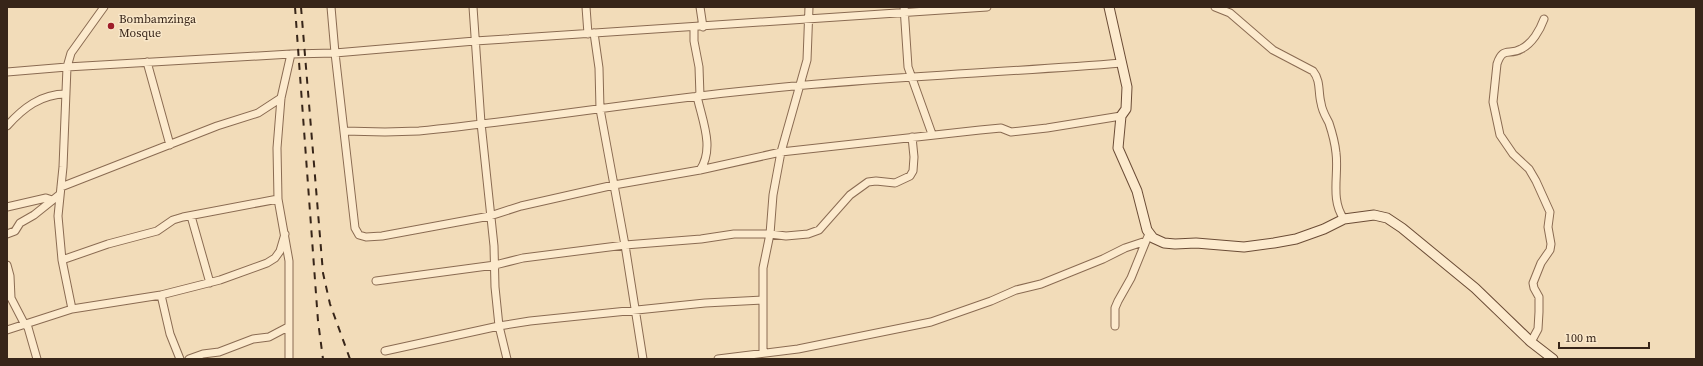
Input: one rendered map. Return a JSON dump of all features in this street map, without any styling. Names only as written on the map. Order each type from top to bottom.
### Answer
[{"type":"street","points":[[72,309],[62,260],[59,229],[59,195],[61,187],[67,67],[71,53],[104,7]]},
{"type":"street","points":[[331,7],[355,228],[359,235],[366,237],[382,236],[490,216],[521,206],[614,185],[700,170],[780,152],[932,134],[1001,128],[1011,132],[1047,128],[1121,116]]},
{"type":"street","points":[[473,7],[481,123],[495,265],[495,287],[499,326],[507,359]]},
{"type":"street","points":[[586,7],[598,68],[600,109],[625,246],[643,359]]},
{"type":"street","points":[[700,7],[703,26]]},
{"type":"street","points":[[762,353],[763,268],[770,234],[773,195],[780,152],[808,60],[809,7]]},
{"type":"street","points":[[7,72],[147,62],[335,53],[475,41],[808,20],[904,10],[987,7]]},
{"type":"street","points":[[1109,7],[1127,87],[1126,109],[1121,116],[1118,148],[1137,191],[1148,238],[1129,282],[1115,308],[1115,326]]},
{"type":"street","points":[[1215,7],[1230,13],[1274,50],[1316,74],[1318,79],[1320,102],[1329,124],[1336,154],[1336,194],[1341,215],[1344,219]]},
{"type":"street","points":[[904,10],[908,68],[932,134]]},
{"type":"street","points":[[1532,342],[1538,329],[1539,312],[1539,297],[1534,288],[1533,282],[1541,263],[1550,250],[1551,244],[1548,227],[1550,212],[1529,169],[1504,144],[1500,135],[1492,102],[1499,58],[1504,52],[1517,51],[1527,46],[1536,34],[1544,19]]},
{"type":"street","points":[[694,27],[694,41],[698,63],[699,96],[708,147],[707,158],[700,170]]},
{"type":"street","points":[[289,359],[289,261],[278,199],[277,148],[281,98],[291,54]]},
{"type":"street","points":[[147,62],[170,145]]},
{"type":"street","points":[[344,130],[385,132],[412,131],[801,85],[873,79],[1050,70],[1122,63]]},
{"type":"street","points":[[7,126],[27,106],[50,95],[66,94]]},
{"type":"street","points":[[61,187],[217,126],[258,113],[281,98]]},
{"type":"street","points":[[376,281],[495,265],[523,258],[625,246],[701,239],[734,234],[770,234],[786,236],[814,232],[819,230],[854,192],[868,182],[876,180],[895,183],[910,176],[913,170],[914,157],[912,137]]},
{"type":"street","points":[[7,234],[15,232],[20,223],[59,195]]},
{"type":"street","points":[[7,207],[46,198],[52,200]]},
{"type":"street","points":[[62,260],[108,244],[157,231],[177,218],[278,199]]},
{"type":"street","points":[[718,359],[838,342],[931,322],[991,301],[1016,290],[1041,284],[1103,259],[1148,238],[1174,244],[1244,247],[1296,239],[1324,229],[1344,219],[1374,215],[1387,218],[1402,228],[1475,288],[1552,359]]},
{"type":"street","points":[[192,216],[210,283]]},
{"type":"street","points":[[7,330],[72,309],[161,295],[210,283],[267,263],[275,258],[280,251],[285,233]]},
{"type":"street","points":[[7,265],[10,276],[12,298],[26,324],[37,359]]},
{"type":"street","points":[[161,295],[170,334],[180,359]]},
{"type":"street","points":[[385,351],[499,326],[530,321],[705,303],[763,300]]},
{"type":"street","points":[[189,359],[203,354],[220,356],[253,339],[275,335],[288,327]]},
{"type":"railway","points":[[295,7],[318,321],[323,359]]},
{"type":"railway","points":[[301,7],[323,273],[330,304],[350,359]]},
{"type":"railway","points":[[1109,359],[1138,359]]},
{"type":"place","name":"Bombamzinga Mosque","points":[[111,26]]}]
